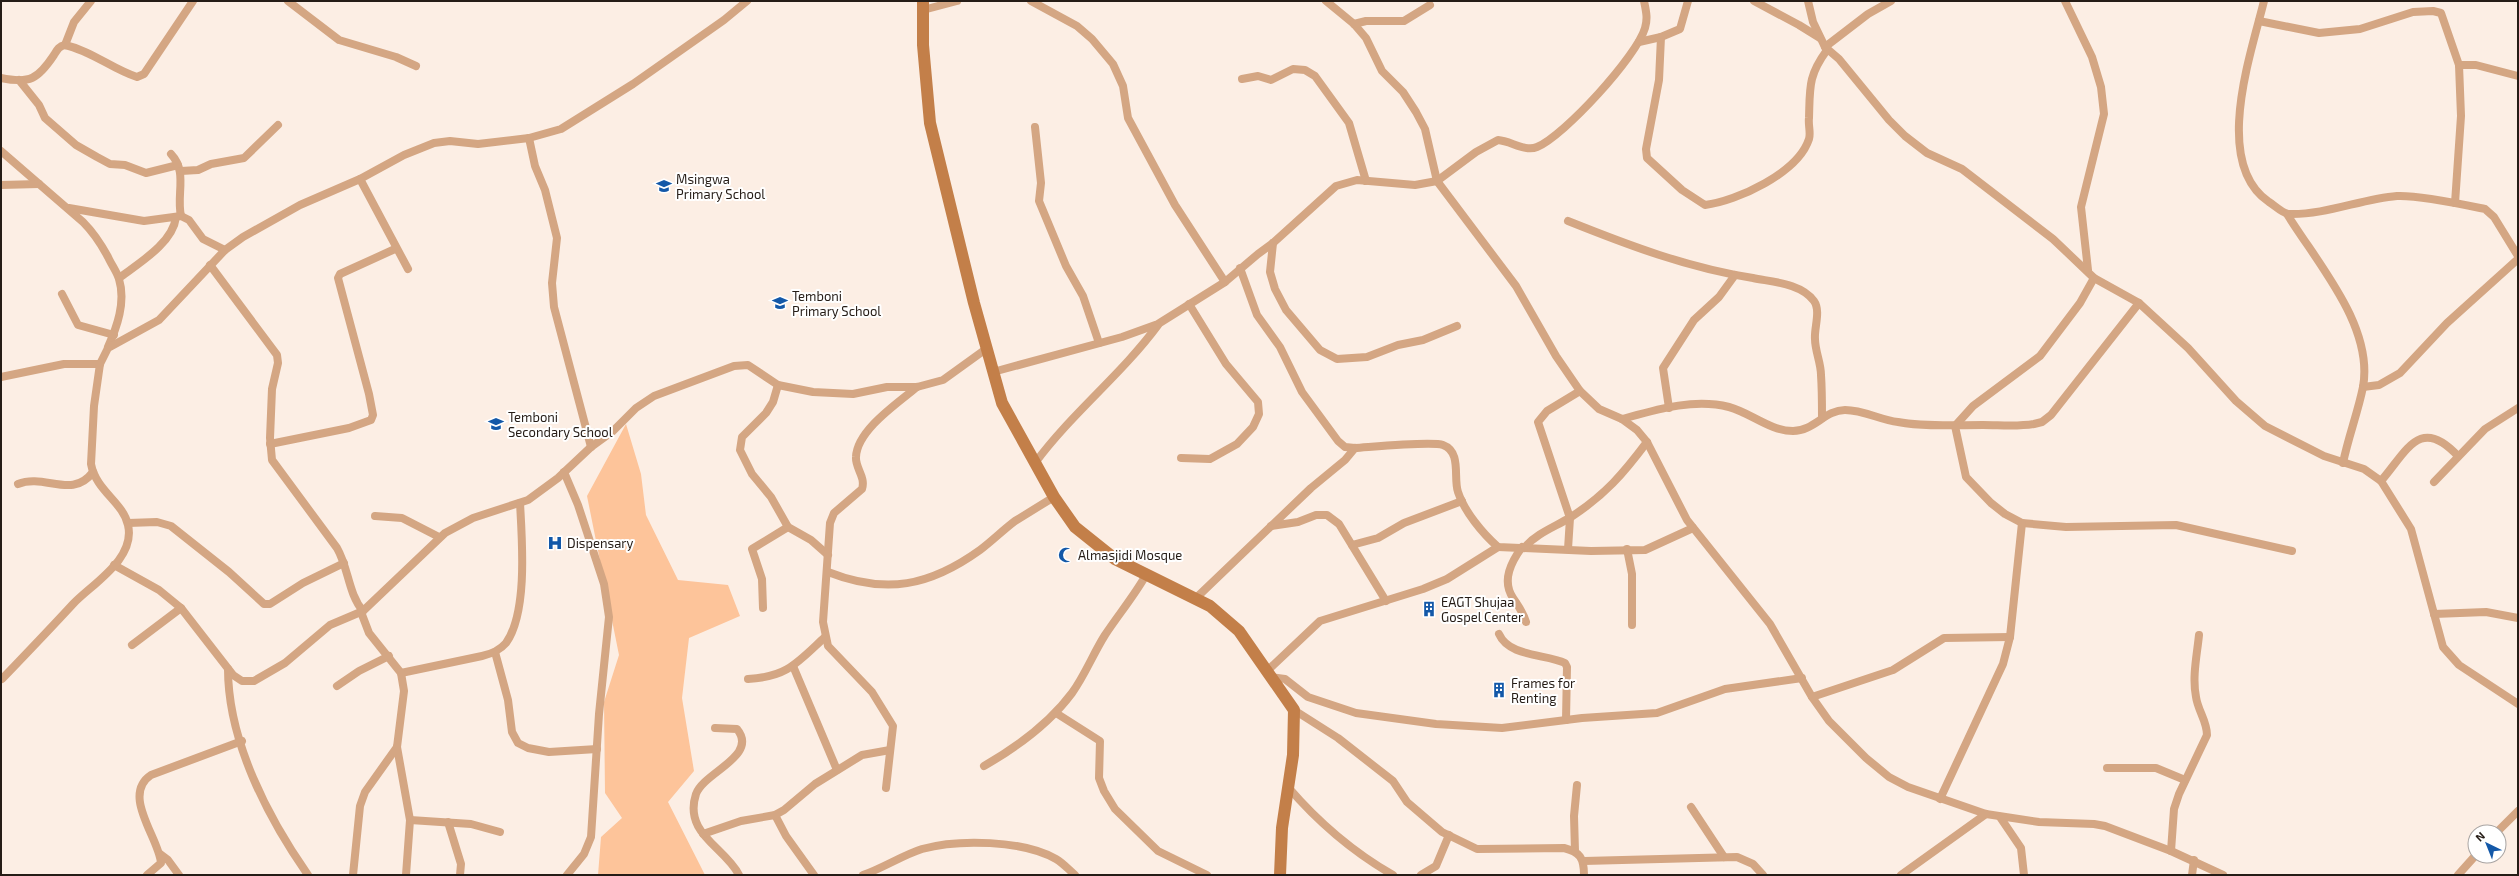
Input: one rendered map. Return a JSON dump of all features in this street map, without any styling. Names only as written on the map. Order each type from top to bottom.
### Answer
[{"type":"street","points":[[65,45],[74,22],[91,1]]},
{"type":"street","points":[[1,78],[19,80],[36,78],[58,48],[65,45],[90,53],[123,72],[137,77],[144,74],[193,1]]},
{"type":"street","points":[[288,1],[339,40],[396,57],[416,66]]},
{"type":"street","points":[[108,348],[159,320],[225,250],[251,232],[300,205],[360,179],[404,155],[434,143],[450,141],[478,144],[530,138],[561,128],[633,84],[724,20],[747,1]]},
{"type":"street","points":[[957,1],[923,5],[923,45],[930,124],[986,349],[1002,403],[1054,497],[1075,527],[1115,559],[1210,606],[1239,631],[1294,710],[1338,738],[1393,781],[1407,802],[1449,835],[1477,849],[1564,848],[1575,850]]},
{"type":"street","points":[[1032,1],[1077,26],[1092,39],[1113,64],[1123,86],[1128,118],[1175,206],[1225,282]]},
{"type":"street","points":[[1326,1],[1354,24],[1366,38],[1382,71],[1403,92],[1416,112],[1425,130],[1438,180],[1516,286],[1556,356],[1580,390],[1599,409],[1622,419],[1637,430],[1647,442],[1672,493],[1693,528],[1770,624],[1812,697],[1829,721],[1866,758],[1889,777],[1908,787],[1940,799],[2000,817],[2039,822],[2094,824],[2194,860],[2223,875]]},
{"type":"street","points":[[993,372],[1099,343],[1158,324],[1225,282],[1240,268],[1273,243],[1336,186],[1357,180],[1415,185],[1438,180],[1476,152],[1498,140],[1526,148],[1536,148],[1557,135],[1594,99],[1639,42],[1645,28],[1648,14],[1644,1]]},
{"type":"street","points":[[1639,42],[1661,37],[1680,29],[1688,1]]},
{"type":"street","points":[[1754,1],[1799,24],[1820,38]]},
{"type":"street","points":[[1808,1],[1820,38],[1826,48],[1844,65],[1889,120],[1905,136],[1927,153],[1962,169],[2053,239],[2088,270],[2094,278],[2139,303],[2188,348],[2221,387],[2249,414],[2285,436],[2343,463],[2364,469],[2381,481],[2411,529],[2440,639],[2449,656],[2459,665],[2518,704]]},
{"type":"street","points":[[1661,37],[1659,80],[1646,149],[1647,158],[1682,190],[1705,205],[1716,204],[1750,192],[1786,169],[1800,155],[1809,139],[1811,78],[1826,48],[1868,14],[1891,1]]},
{"type":"street","points":[[2065,1],[2092,57],[2101,87],[2104,114],[2081,207],[2088,270]]},
{"type":"street","points":[[2264,1],[2238,113],[2240,145],[2245,167],[2253,185],[2264,198],[2287,214],[2351,318],[2361,345],[2364,369],[2363,387],[2343,463]]},
{"type":"street","points":[[1354,24],[1366,21],[1404,21],[1430,4]]},
{"type":"street","points":[[2259,21],[2319,33],[2360,29],[2413,12],[2433,11],[2441,13],[2445,19],[2459,65],[2461,116],[2455,203]]},
{"type":"street","points":[[2459,65],[2476,65],[2518,76]]},
{"type":"street","points":[[1242,78],[1258,76],[1271,80],[1293,69],[1304,70],[1315,76],[1349,123],[1366,181]]},
{"type":"street","points":[[19,80],[39,106],[45,118],[76,145],[110,164],[125,165],[146,173],[180,168],[198,170],[211,164],[244,158],[278,125]]},
{"type":"street","points":[[1035,127],[1041,183],[1039,201],[1066,266],[1083,296],[1099,343]]},
{"type":"street","points":[[530,138],[535,166],[545,190],[557,238],[552,283],[554,307],[591,447]]},
{"type":"street","points":[[1,151],[95,234],[119,278],[122,301],[114,335],[100,364],[93,421],[93,472],[103,490],[118,507],[128,523],[127,545],[104,578],[75,602],[2,679]]},
{"type":"street","points":[[119,278],[153,251],[172,232],[179,216],[180,168],[171,154]]},
{"type":"street","points":[[360,179],[395,249],[408,269]]},
{"type":"street","points":[[1,185],[39,184]]},
{"type":"street","points":[[2287,214],[2320,212],[2398,196],[2455,203],[2484,209],[2494,217],[2518,256]]},
{"type":"street","points":[[67,208],[144,221],[179,216],[189,220],[203,239],[225,250]]},
{"type":"street","points":[[1568,221],[1672,260],[1799,288],[1814,301],[1817,312],[1815,340],[1822,374],[1822,418]]},
{"type":"street","points":[[1273,243],[1270,272],[1275,289],[1286,310],[1320,350],[1337,359],[1367,358],[1398,345],[1423,340],[1457,326]]},
{"type":"street","points":[[270,444],[349,428],[371,420],[373,416],[369,394],[338,278],[340,274],[395,249]]},
{"type":"street","points":[[2363,387],[2379,385],[2400,373],[2448,323],[2518,259]]},
{"type":"street","points":[[210,265],[277,355],[278,364],[272,389],[270,444],[272,460],[317,519],[344,563],[354,600],[362,612],[369,632],[401,673],[404,691],[397,747],[410,820],[406,875]]},
{"type":"street","points":[[1240,268],[1257,315],[1280,347],[1302,392],[1338,441],[1345,447],[1355,448],[1428,443],[1444,445],[1452,451],[1456,467],[1457,491],[1462,501],[1498,547]]},
{"type":"street","points":[[1669,408],[1663,368],[1694,320],[1719,297],[1735,275]]},
{"type":"street","points":[[1955,426],[1973,406],[2030,366],[2040,356],[2080,303],[2094,278]]},
{"type":"street","points":[[62,294],[78,325],[114,335]]},
{"type":"street","points":[[1622,419],[1669,408],[1702,404],[1728,407],[1777,429],[1794,431],[1811,427],[1822,418],[1844,410],[1858,411],[1899,422],[1955,426],[2026,426],[2042,422],[2050,416],[2073,389],[2139,303]]},
{"type":"street","points":[[1181,458],[1210,459],[1237,444],[1253,427],[1260,414],[1258,402],[1226,364],[1189,304]]},
{"type":"street","points":[[1035,463],[1055,436],[1099,394],[1140,348],[1158,324]]},
{"type":"street","points":[[114,565],[159,590],[180,608],[237,679],[254,681],[285,663],[330,625],[362,612],[405,573],[440,537],[473,518],[520,503],[541,492],[591,447],[613,431],[636,408],[654,396],[734,366],[748,365],[778,385],[813,392],[854,394],[887,387],[917,387],[943,380],[986,349]]},
{"type":"street","points":[[1,377],[64,364],[100,364]]},
{"type":"street","points":[[778,385],[774,402],[766,413],[742,437],[740,450],[752,474],[771,497],[788,527],[811,540],[828,554]]},
{"type":"street","points":[[886,788],[892,726],[888,716],[861,678],[833,653],[825,637],[824,608],[828,572],[827,538],[834,513],[858,494],[864,484],[856,458],[860,441],[865,433],[917,387]]},
{"type":"street","points":[[1568,549],[1570,518],[1538,422],[1547,411],[1580,390]]},
{"type":"street","points":[[2434,482],[2485,429],[2518,408]]},
{"type":"street","points":[[1955,426],[1966,477],[1991,503],[2022,523],[2066,527],[2176,525],[2292,551]]},
{"type":"street","points":[[2381,481],[2410,446],[2422,438],[2430,436],[2443,442],[2458,456]]},
{"type":"street","points":[[1526,622],[1524,612],[1512,597],[1508,582],[1510,564],[1531,540],[1570,518],[1617,481],[1647,442]]},
{"type":"street","points":[[1195,599],[1311,488],[1345,460],[1355,448]]},
{"type":"street","points":[[18,484],[37,480],[52,484],[79,485],[86,482],[93,472]]},
{"type":"street","points":[[564,472],[578,505],[604,584],[609,617],[591,837],[584,854],[567,875]]},
{"type":"street","points":[[828,572],[852,582],[892,586],[939,574],[965,560],[1015,522],[1054,497]]},
{"type":"street","points":[[1352,545],[1378,538],[1404,523],[1462,501]]},
{"type":"street","points":[[401,673],[456,663],[495,652],[506,643],[521,596],[520,503]]},
{"type":"street","points":[[1271,526],[1298,522],[1316,515],[1327,515],[1339,524],[1362,564],[1386,601]]},
{"type":"street","points":[[375,516],[402,518],[440,537]]},
{"type":"street","points":[[128,523],[157,522],[171,526],[230,572],[264,604],[270,604],[303,583],[344,563]]},
{"type":"street","points":[[1940,799],[2003,664],[2010,637],[2017,556],[2022,523]]},
{"type":"street","points":[[763,608],[762,579],[752,549],[788,527]]},
{"type":"street","points":[[1268,674],[1320,621],[1386,601],[1447,579],[1498,547],[1591,551],[1627,549],[1645,550],[1693,528]]},
{"type":"street","points":[[1627,549],[1632,574],[1632,625]]},
{"type":"street","points":[[984,766],[1019,744],[1056,713],[1072,692],[1105,635],[1133,599],[1146,575]]},
{"type":"street","points":[[132,645],[180,608]]},
{"type":"street","points":[[2434,614],[2486,612],[2518,618]]},
{"type":"street","points":[[1499,634],[1502,641],[1532,656],[1565,663],[1567,667],[1566,720]]},
{"type":"street","points":[[2171,851],[2174,809],[2185,780],[2207,735],[2207,727],[2196,697],[2195,672],[2199,635]]},
{"type":"street","points":[[748,679],[776,676],[793,666],[825,637]]},
{"type":"street","points":[[1812,697],[1893,670],[1944,638],[2010,637]]},
{"type":"street","points":[[495,652],[508,700],[512,732],[518,743],[528,748],[549,752],[597,749]]},
{"type":"street","points":[[337,686],[359,671],[389,656]]},
{"type":"street","points":[[793,666],[837,770]]},
{"type":"street","points":[[228,668],[230,696],[253,779],[265,806],[286,844],[308,875]]},
{"type":"street","points":[[1268,674],[1285,679],[1308,697],[1356,714],[1382,718],[1502,728],[1566,720],[1657,713],[1725,689],[1802,678]]},
{"type":"street","points":[[1280,875],[1282,828],[1293,755],[1294,710]]},
{"type":"street","points":[[1056,713],[1100,742],[1101,785],[1108,800],[1119,814],[1158,851],[1208,875]]},
{"type":"street","points":[[715,728],[737,729],[743,736],[743,743],[741,750],[733,759],[710,776],[696,795],[695,819],[703,834],[739,875]]},
{"type":"street","points":[[147,875],[160,864],[160,854],[145,819],[139,794],[140,785],[151,775],[180,766],[242,741]]},
{"type":"street","points":[[353,875],[360,806],[365,792],[397,747]]},
{"type":"street","points":[[703,834],[741,821],[775,815],[815,784],[862,755],[890,750]]},
{"type":"street","points":[[2107,768],[2156,768],[2185,780]]},
{"type":"street","points":[[1577,785],[1574,816],[1575,850],[1584,861],[1584,875]]},
{"type":"street","points":[[1288,787],[1308,810],[1361,857],[1392,875]]},
{"type":"street","points":[[1691,807],[1724,857]]},
{"type":"street","points":[[2505,824],[2518,811]]},
{"type":"street","points":[[1901,875],[1986,814]]},
{"type":"street","points":[[775,815],[786,836],[814,875]]},
{"type":"street","points":[[2000,817],[2021,848],[2024,875]]},
{"type":"street","points":[[410,820],[471,824],[500,832]]},
{"type":"street","points":[[448,822],[461,864],[460,875]]},
{"type":"street","points":[[1421,875],[1436,866],[1449,835]]},
{"type":"street","points":[[863,875],[885,867],[920,850],[952,842],[981,842],[1030,850],[1057,859],[1075,875]]},
{"type":"street","points":[[160,854],[168,860],[179,875]]},
{"type":"street","points":[[1584,861],[1724,857],[1747,860],[1764,875]]},
{"type":"street","points":[[2192,875],[2194,860]]},
{"type":"street","points":[[2458,875],[2468,864]]},
{"type":"shaded area","points":[[626,424],[641,474],[646,515],[678,580],[728,585],[740,616],[689,638],[682,698],[694,771],[668,802],[705,875],[598,875],[601,837],[622,818],[605,793],[604,702],[619,655],[587,496]]},
{"type":"place","name":"Msingwa Primary School","points":[[664,186]]},
{"type":"place","name":"Temboni Primary School","points":[[780,303]]},
{"type":"place","name":"Temboni Secondary School","points":[[496,424]]},
{"type":"place","name":"Dispensary","points":[[555,543]]},
{"type":"place","name":"Almasjidi Mosque","points":[[1066,555]]},
{"type":"place","name":"EAGT Shujaa Gospel Center","points":[[1429,609]]},
{"type":"place","name":"Frames for Renting","points":[[1499,690]]}]
